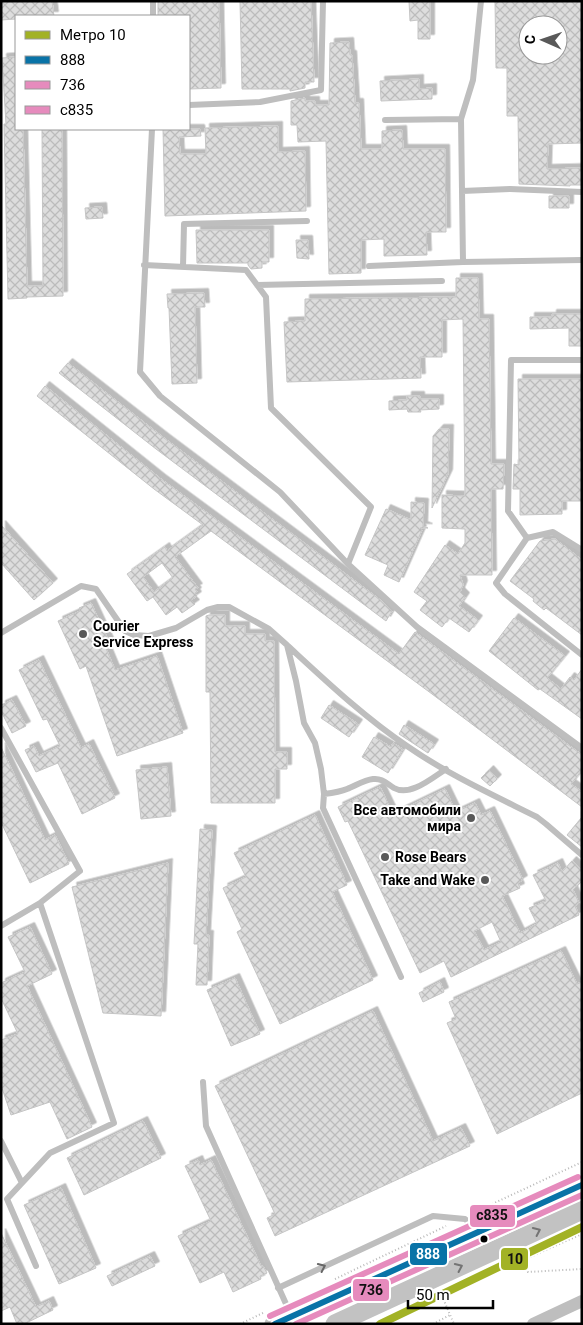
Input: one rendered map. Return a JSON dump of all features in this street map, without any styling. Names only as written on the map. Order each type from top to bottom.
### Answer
[{"type":"main road","points":[[288,1317],[582,1185]]},
{"type":"main road","points":[[335,1324],[582,1210]]},
{"type":"street","points":[[533,1324],[582,1301]]},
{"type":"lane","points":[[153,1],[153,15]]},
{"type":"lane","points":[[190,105],[260,102],[321,90],[322,1]]},
{"type":"lane","points":[[463,262],[461,119],[473,80],[481,1]]},
{"type":"lane","points":[[385,120],[461,119]]},
{"type":"lane","points":[[152,130],[140,372],[160,396],[280,492],[348,564],[417,627],[582,748]]},
{"type":"lane","points":[[462,191],[510,189],[582,192]]},
{"type":"lane","points":[[183,267],[184,224],[307,221]]},
{"type":"lane","points":[[369,266],[582,260]]},
{"type":"lane","points":[[144,265],[246,270],[266,297],[270,408],[371,507],[348,564]]},
{"type":"lane","points":[[257,285],[442,281]]},
{"type":"lane","points":[[527,538],[508,512],[511,360],[582,360]]},
{"type":"lane","points":[[582,550],[552,532],[527,538],[496,583],[505,594],[582,655]]},
{"type":"lane","points":[[1,633],[81,586],[96,589],[125,631],[134,635],[149,636],[176,628],[208,610],[218,607],[230,607],[269,630],[374,722],[408,747],[546,824],[582,855]]},
{"type":"lane","points":[[287,645],[304,723],[315,743],[321,769],[324,794],[323,808],[401,977]]},
{"type":"lane","points":[[1,728],[80,871],[40,903],[1,926]]},
{"type":"lane","points":[[324,794],[345,790],[375,779],[382,780],[402,791],[412,789],[446,769]]},
{"type":"lane","points":[[36,1266],[4,1200],[50,1153],[114,1123],[40,903]]},
{"type":"lane","points":[[203,1082],[206,1126],[278,1288],[288,1317]]},
{"type":"lane","points":[[1,1141],[22,1183]]},
{"type":"lane","points":[[278,1288],[433,1216],[465,1219],[479,1231]]},
{"type":"path","points":[[329,1282],[582,1162]]},
{"type":"path","points":[[428,1298],[442,1296],[582,1234]]},
{"type":"path","points":[[523,1261],[528,1272],[582,1269]]},
{"type":"path","points":[[442,1296],[454,1324]]},
{"type":"path","points":[[433,1324],[450,1315]]},
{"type":"path","points":[[240,1324],[288,1317]]},
{"type":"building","points":[[1,1],[52,1],[54,15],[15,15],[15,19],[1,20]]},
{"type":"building","points":[[158,1],[219,1],[221,88],[190,89],[190,15],[158,15]]},
{"type":"building","points":[[240,1],[311,1],[314,82],[305,82],[305,88],[290,91],[290,89],[242,89]]},
{"type":"building","points":[[409,1],[430,1],[430,39],[418,39],[418,20],[410,21]]},
{"type":"building","points":[[495,1],[582,1],[582,143],[548,144],[547,169],[582,168],[582,185],[519,184],[518,116],[507,116],[507,68],[496,68]]},
{"type":"building","points":[[349,42],[350,55],[352,55],[355,103],[359,103],[361,149],[382,149],[382,131],[402,130],[403,149],[445,149],[446,232],[426,232],[427,255],[384,256],[384,239],[361,240],[361,273],[329,274],[326,141],[298,142],[297,125],[291,125],[291,101],[305,98],[305,101],[315,101],[315,105],[329,105],[330,43]]},
{"type":"building","points":[[15,57],[15,130],[23,130],[27,286],[43,286],[42,130],[62,130],[63,296],[8,299],[4,124],[6,124],[2,58]]},
{"type":"building","points":[[419,79],[419,89],[432,88],[432,99],[381,101],[380,81]]},
{"type":"building","points":[[278,126],[278,152],[305,151],[306,211],[165,216],[163,130],[200,129],[201,136],[179,137],[180,154],[206,154],[205,128]]},
{"type":"building","points":[[549,196],[569,196],[569,208],[549,208]]},
{"type":"building","points":[[102,207],[103,218],[86,219],[85,208]]},
{"type":"building","points":[[196,230],[269,230],[269,262],[262,262],[262,268],[251,269],[248,263],[197,263]]},
{"type":"building","points":[[296,240],[308,240],[309,259],[297,258]]},
{"type":"building","points":[[456,278],[478,278],[479,319],[489,319],[491,464],[504,464],[503,489],[491,489],[492,575],[460,575],[463,585],[460,592],[465,597],[459,606],[478,620],[469,632],[449,618],[442,627],[420,610],[427,601],[414,592],[445,545],[458,554],[465,543],[465,529],[442,528],[442,495],[465,496],[463,319],[442,320],[442,357],[420,357],[421,378],[287,382],[284,322],[305,321],[305,299],[456,297]]},
{"type":"building","points":[[204,293],[205,307],[195,307],[197,383],[172,384],[167,294]]},
{"type":"building","points":[[552,314],[582,314],[582,346],[569,346],[569,328],[530,329],[530,317],[552,317]]},
{"type":"building","points":[[68,363],[164,438],[379,599],[392,611],[386,621],[156,449],[59,373]]},
{"type":"building","points":[[518,379],[582,379],[582,501],[562,501],[562,514],[520,515],[520,489],[513,489],[514,464],[519,465]]},
{"type":"building","points":[[45,386],[161,479],[399,654],[415,632],[582,755],[582,770],[571,784],[582,792],[582,807],[211,531],[175,557],[198,588],[195,589],[197,596],[191,600],[195,604],[182,613],[177,607],[166,615],[153,597],[147,601],[127,574],[165,547],[167,551],[203,525],[154,489],[37,396]],"holes":[[[162,563],[173,578],[154,592],[143,577]]]},
{"type":"building","points":[[407,396],[420,396],[420,399],[439,399],[439,409],[420,410],[421,412],[408,412],[407,409],[389,410],[389,401],[407,400]]},
{"type":"building","points":[[439,429],[449,429],[448,474],[432,508],[433,436]]},
{"type":"building","points":[[411,502],[424,503],[423,526],[428,528],[420,528],[422,530],[399,582],[384,575],[388,565],[365,555],[386,509],[411,520]]},
{"type":"building","points":[[1,525],[53,583],[34,600],[1,563]]},
{"type":"building","points":[[555,539],[582,560],[582,635],[546,608],[544,610],[533,601],[534,599],[510,581],[540,541]]},
{"type":"building","points":[[91,603],[110,644],[105,646],[115,670],[157,656],[183,733],[117,756],[86,666],[80,669],[58,621],[80,611],[79,608]]},
{"type":"building","points":[[225,615],[225,626],[245,626],[245,634],[265,634],[265,641],[274,641],[275,752],[287,752],[287,769],[275,769],[275,803],[211,803],[210,692],[206,692],[206,616]]},
{"type":"building","points":[[514,618],[565,656],[547,678],[561,689],[570,677],[574,680],[582,669],[582,719],[540,689],[538,690],[489,651]]},
{"type":"building","points":[[39,660],[81,748],[89,744],[115,798],[82,814],[58,763],[36,772],[25,750],[34,746],[39,756],[60,746],[47,719],[43,720],[19,670]]},
{"type":"building","points":[[12,700],[26,726],[12,733],[1,711],[1,705]]},
{"type":"building","points":[[329,705],[358,724],[349,737],[321,718]]},
{"type":"building","points":[[404,725],[434,744],[428,753],[399,734]]},
{"type":"building","points":[[374,737],[391,747],[393,743],[403,749],[388,773],[362,757]]},
{"type":"building","points":[[1,747],[45,840],[55,835],[69,864],[30,883],[1,822]]},
{"type":"building","points":[[167,767],[171,816],[141,819],[136,770]]},
{"type":"building","points":[[489,770],[497,779],[490,786],[481,778]]},
{"type":"building","points":[[380,787],[393,814],[445,789],[456,812],[475,803],[481,815],[490,811],[523,880],[518,883],[520,888],[502,896],[520,933],[537,924],[529,908],[546,901],[533,875],[558,863],[562,872],[572,861],[582,870],[582,881],[573,890],[579,903],[575,906],[579,915],[451,977],[444,961],[420,973],[348,821],[345,822],[338,807]],"holes":[[[492,922],[501,942],[484,950],[474,931]]]},
{"type":"building","points":[[315,815],[347,885],[332,892],[373,980],[280,1024],[237,932],[242,929],[223,888],[246,877],[234,853]]},
{"type":"building","points":[[582,817],[582,847],[567,835]]},
{"type":"building","points":[[200,829],[212,830],[206,935],[209,935],[207,985],[196,985],[198,944],[194,944]]},
{"type":"building","points":[[168,863],[161,1016],[103,1013],[72,887]]},
{"type":"building","points":[[30,927],[52,974],[27,986],[92,1127],[67,1139],[50,1102],[11,1115],[1,1085],[1,1040],[18,1034],[1,998],[1,983],[25,972],[8,937]]},
{"type":"building","points":[[561,951],[577,984],[582,982],[582,1093],[497,1134],[447,1023],[456,1019],[449,1002]]},
{"type":"building","points":[[235,978],[260,1034],[231,1046],[207,990]]},
{"type":"building","points":[[440,982],[444,992],[423,1002],[419,993]]},
{"type":"building","points":[[373,1011],[433,1141],[461,1128],[470,1146],[275,1236],[267,1218],[275,1214],[215,1086]]},
{"type":"building","points":[[143,1121],[161,1158],[84,1195],[67,1158]]},
{"type":"building","points":[[198,1160],[200,1165],[211,1160],[261,1266],[263,1266],[267,1273],[260,1276],[261,1279],[233,1292],[224,1272],[200,1283],[178,1236],[211,1221],[185,1166]]},
{"type":"building","points":[[61,1188],[96,1268],[59,1284],[24,1205]]},
{"type":"building","points":[[1,1233],[36,1307],[49,1301],[53,1310],[24,1324],[17,1324],[10,1307],[1,1311]]},
{"type":"building","points":[[150,1256],[155,1266],[112,1286],[107,1276]]},
{"type":"metro line","name":"10","points":[[380,1324],[582,1227]]},
{"type":"transit line","name":"с835","points":[[270,1316],[578,1177]]},
{"type":"transit line","name":"888","points":[[275,1324],[582,1185]]},
{"type":"transit line","name":"736","points":[[296,1324],[582,1195]]},
{"type":"place","name":"Courier Service Express","points":[[83,634]]},
{"type":"place","name":"Все автомобили мира","points":[[471,818]]},
{"type":"place","name":"Rose Bears","points":[[385,857]]},
{"type":"place","name":"Take and Wake","points":[[485,880]]}]
